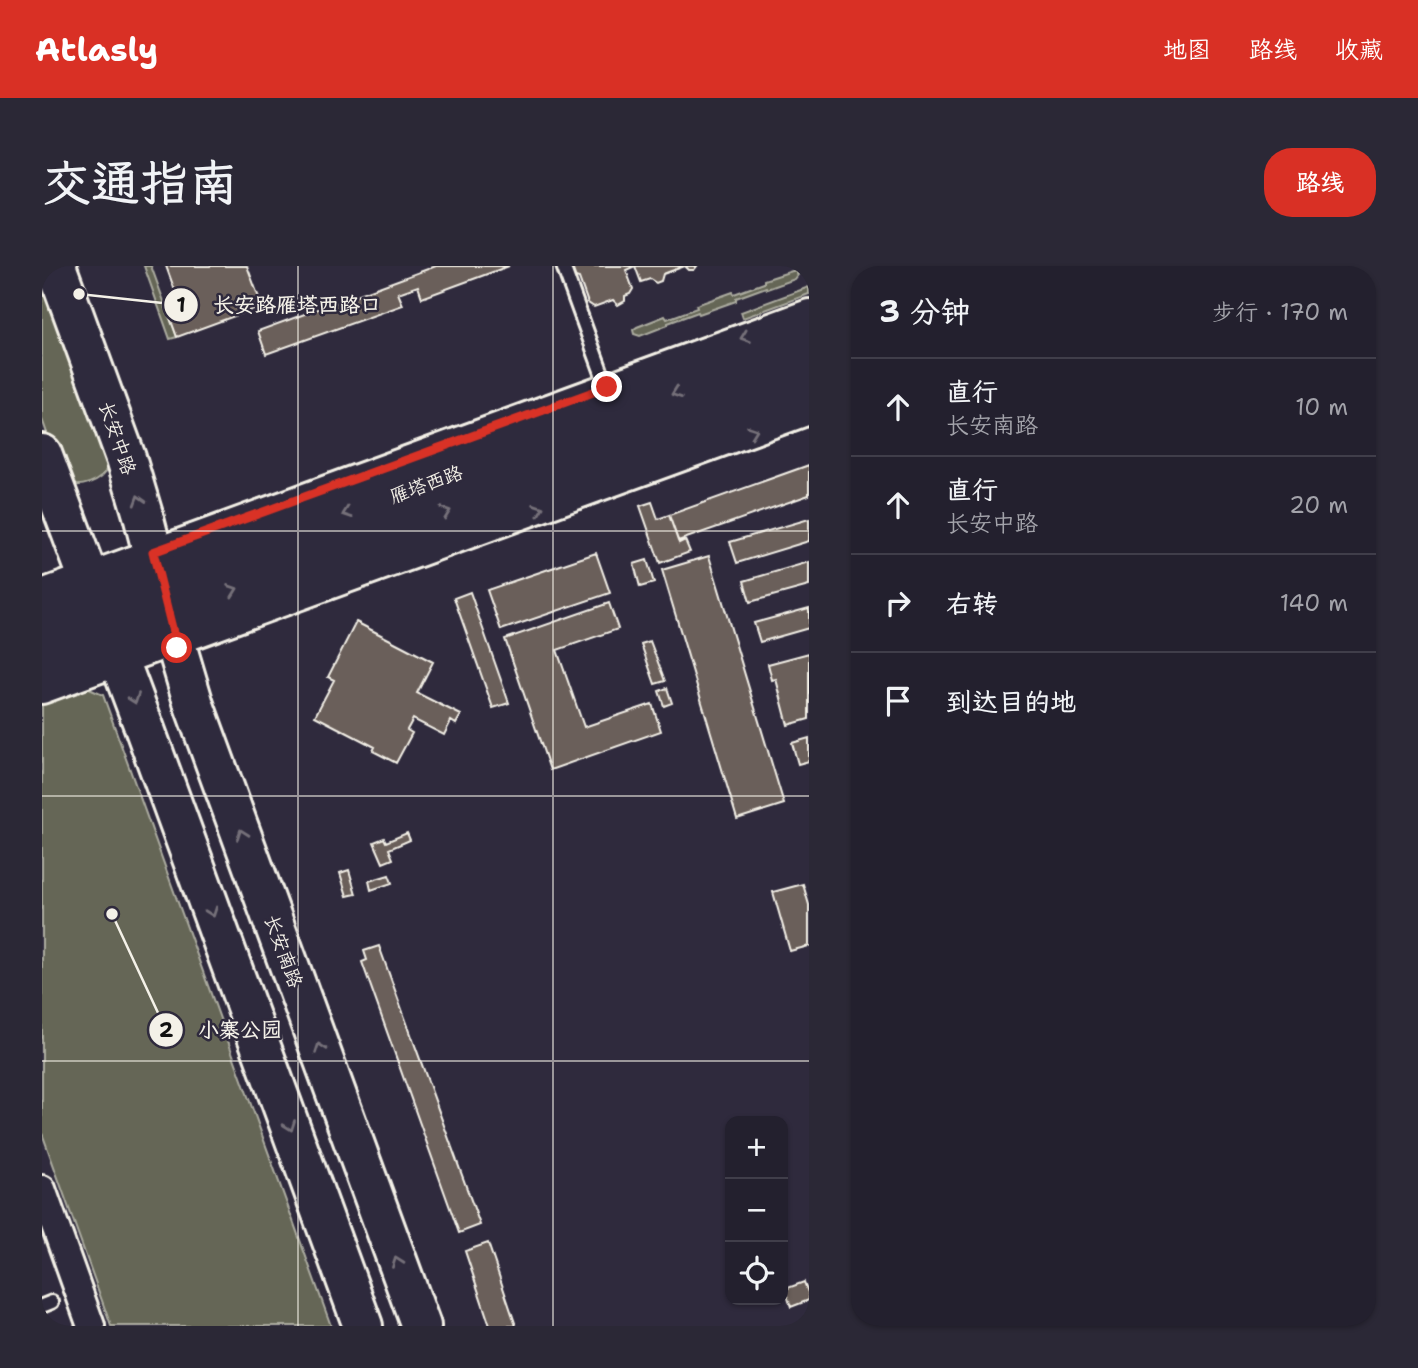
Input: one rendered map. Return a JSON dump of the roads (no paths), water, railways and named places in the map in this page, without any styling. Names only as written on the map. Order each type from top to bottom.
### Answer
[{"type":"main road","name":"长安中路","points":[[56,266],[126,458],[164,597]]},
{"type":"main road","name":"雁塔西路","points":[[42,660],[104,619],[809,344]]},
{"type":"main road","name":"雁塔西路","points":[[164,597],[809,380]]},
{"type":"main road","points":[[42,454],[363,1326]]},
{"type":"main road","name":"长安南路","points":[[164,597],[194,705],[421,1326]]},
{"type":"main road","name":"雁塔西路","points":[[42,624],[104,619]]},
{"type":"street","points":[[164,597],[607,387],[809,313]]},
{"type":"street","points":[[42,690],[104,619],[164,597],[809,411]]},
{"type":"street","points":[[42,593],[104,619]]},
{"type":"street","points":[[42,1189],[91,1326]]},
{"type":"lane","points":[[563,266],[607,387]]},
{"type":"place","name":"长安路雁塔西路口","points":[[79,294]]},
{"type":"place","name":"小寨公园","points":[[112,914]]}]
